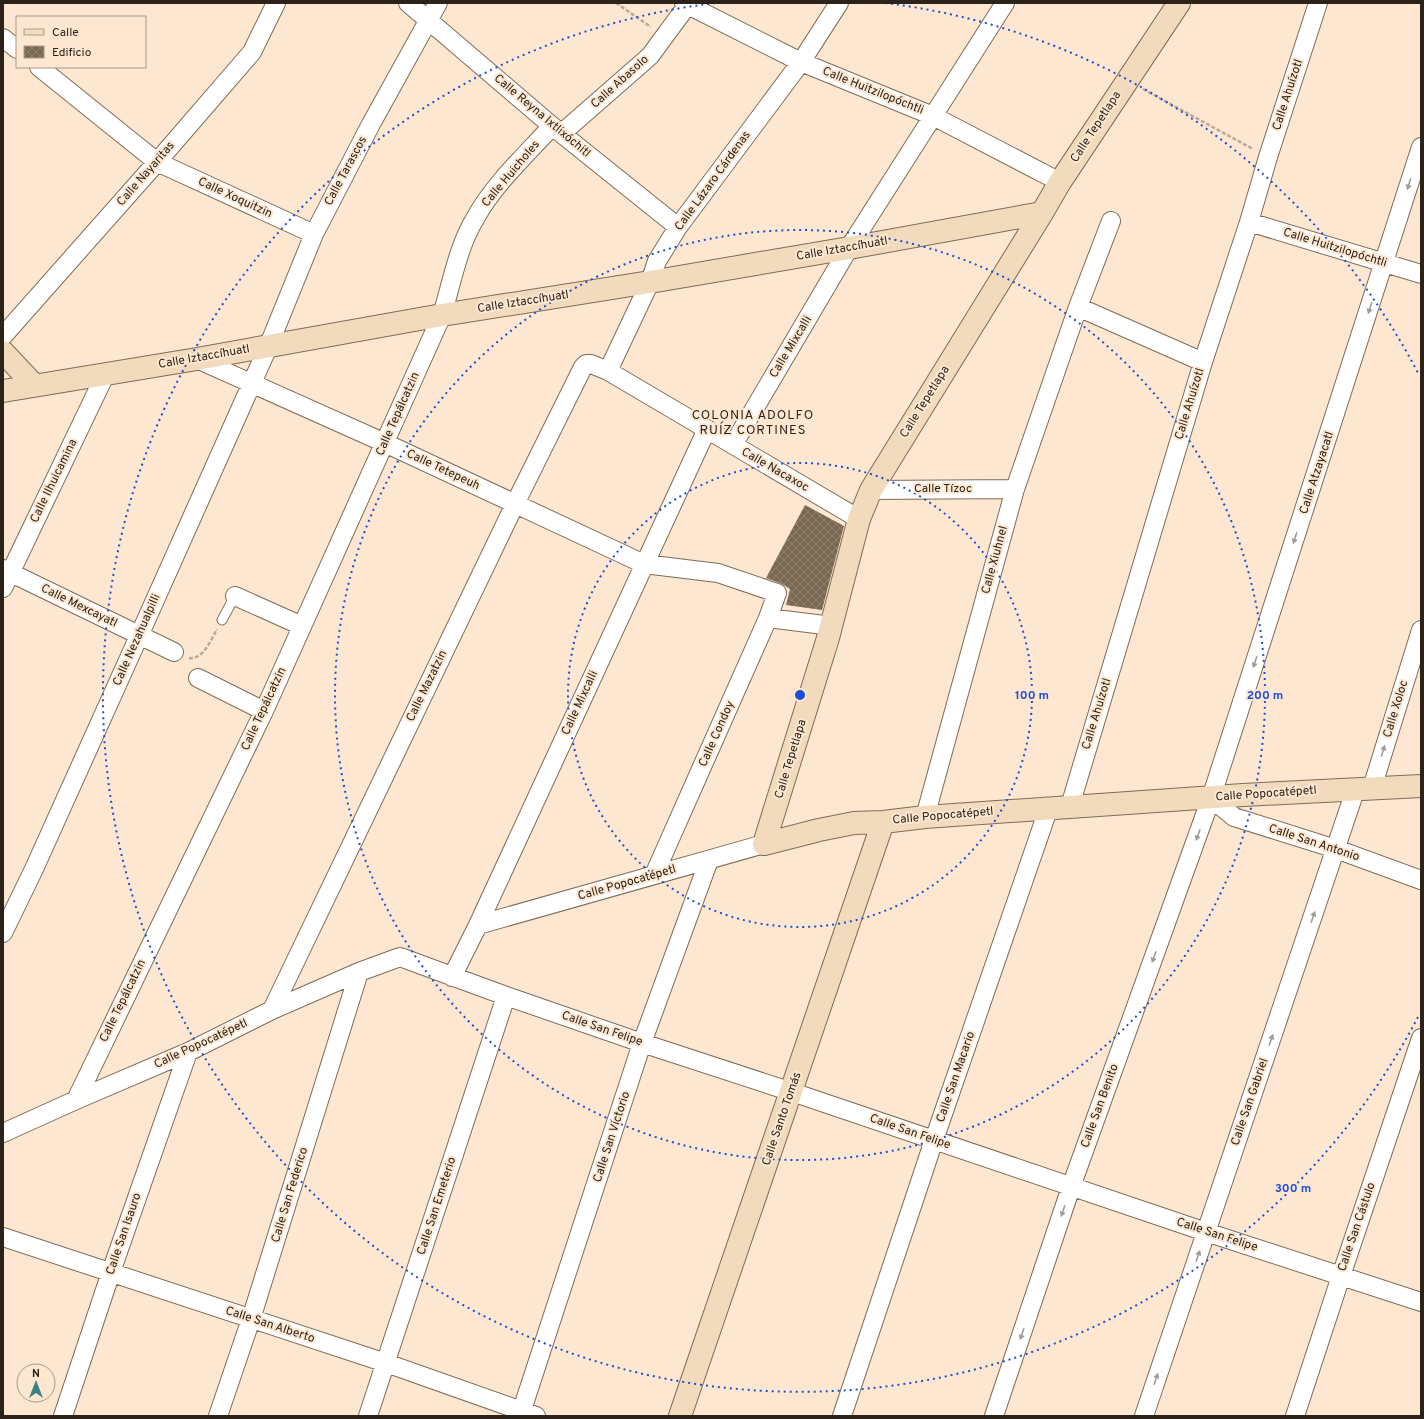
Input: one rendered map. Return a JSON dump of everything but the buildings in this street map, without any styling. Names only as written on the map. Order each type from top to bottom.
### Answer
[{"type":"street","name":"Calle Nayaritas","points":[[3,336],[252,52],[276,3]]},
{"type":"street","name":"Calle Reyna Ixtlixóchitl","points":[[408,3],[557,129],[678,227]]},
{"type":"street","name":"Calle Tarascos","points":[[268,346],[314,234],[371,124],[438,3]]},
{"type":"street","name":"Calle Lázaro Cárdenas","points":[[608,372],[650,282],[657,261],[678,227],[801,62],[839,3]]},
{"type":"street","name":"Calle Mixcalli","points":[[733,445],[850,248],[1005,3]]},
{"type":"street","name":"Calle Tepetlapa","points":[[764,844],[832,626],[859,519],[871,490],[1060,182],[1179,3]]},
{"type":"street","name":"Calle Ahuízotl","points":[[1059,807],[1202,362],[1249,222],[1268,157],[1318,3]]},
{"type":"street","name":"Calle Abasolo","points":[[557,129],[650,56],[687,4]]},
{"type":"street","name":"Calle Huitzilopóchtli","points":[[687,4],[801,62],[934,116],[1060,182]]},
{"type":"street","points":[[3,38],[16,48]]},
{"type":"street","name":"Calle Xoquitzin","points":[[40,68],[157,162],[314,234]]},
{"type":"street","name":"Calle Huicholes","points":[[442,315],[460,250],[475,217],[496,189],[557,129]]},
{"type":"street","name":"Calle Atzayacatl","points":[[1211,798],[1421,147]]},
{"type":"street","name":"Calle Iztaccíhuatl","points":[[3,391],[197,359],[442,315],[850,248],[1042,213]]},
{"type":"street","name":"Calle Xiuhnel","points":[[925,817],[1015,489],[1078,307],[1111,221]]},
{"type":"street","name":"Calle Huitzilopóchtli","points":[[1249,222],[1421,274]]},
{"type":"street","points":[[1078,307],[1202,362]]},
{"type":"street","name":"Calle Tepálcatzin","points":[[76,1100],[264,711],[442,315]]},
{"type":"street","name":"Calle Nezahualpilli","points":[[3,933],[34,869],[140,636],[268,346]]},
{"type":"street","points":[[3,352],[34,385]]},
{"type":"street","name":"Calle Tetepeuh","points":[[197,359],[385,443],[644,564],[718,573],[778,593]]},
{"type":"street","name":"Calle Nacaxoc","points":[[586,364],[591,364],[608,372],[859,519]]},
{"type":"street","name":"Calle Mazatzin","points":[[272,1010],[515,504],[586,364]]},
{"type":"street","name":"Calle Ilhuicamina","points":[[5,576],[106,373]]},
{"type":"street","name":"Calle Mixcalli","points":[[452,977],[478,925],[707,429]]},
{"type":"street","name":"Calle Tízoc","points":[[871,490],[1015,489]]},
{"type":"street","name":"Calle Mexcayatl","points":[[5,576],[174,652]]},
{"type":"street","name":"Calle Condoy","points":[[654,875],[778,593]]},
{"type":"street","points":[[235,596],[302,626]]},
{"type":"street","points":[[768,618],[832,626]]},
{"type":"street","name":"Calle Xoloc","points":[[1364,788],[1421,630]]},
{"type":"street","points":[[198,678],[264,711]]},
{"type":"street","name":"Calle Popocatépetl","points":[[478,925],[764,844],[854,823],[883,822],[925,817],[1059,807],[1364,788],[1421,786]]},
{"type":"street","name":"Calle San Gabriel","points":[[1144,1416],[1336,849],[1364,788]]},
{"type":"street","name":"Calle San Antonio","points":[[1211,798],[1234,817],[1336,849],[1421,880]]},
{"type":"street","name":"Calle San Benito","points":[[994,1416],[1071,1187],[1211,798]]},
{"type":"street","name":"Calle San Macario","points":[[842,1416],[934,1140],[1059,807]]},
{"type":"street","name":"Calle Santo Tomás","points":[[680,1416],[792,1092],[883,822]]},
{"type":"street","name":"Calle San Victorio","points":[[526,1414],[642,1043],[709,860]]},
{"type":"street","name":"Calle Popocatépetl","points":[[3,1133],[188,1052],[272,1010],[359,972],[400,957]]},
{"type":"street","name":"Calle San Felipe","points":[[400,957],[452,977],[642,1043],[792,1092],[1206,1232],[1421,1302]]},
{"type":"street","name":"Calle San Federico","points":[[218,1416],[251,1319],[359,972]]},
{"type":"street","name":"Calle San Emeterio","points":[[368,1416],[506,996]]},
{"type":"street","name":"Calle San Cástulo","points":[[1296,1416],[1341,1276],[1421,1038]]},
{"type":"street","name":"Calle San Isauro","points":[[63,1416],[111,1272],[188,1052]]},
{"type":"street","name":"Calle San Alberto","points":[[3,1237],[386,1363],[526,1414]]},
{"type":"lane","points":[[222,620],[235,596]]},
{"type":"path","points":[[616,3],[664,36]]},
{"type":"path","points":[[1127,80],[1268,157]]},
{"type":"path","points":[[174,652],[190,658],[195,658],[200,655],[213,636]]},
{"type":"district","name":"COLONIA ADOLFO RUÍZ CORTINES","points":[[753,424]]}]
